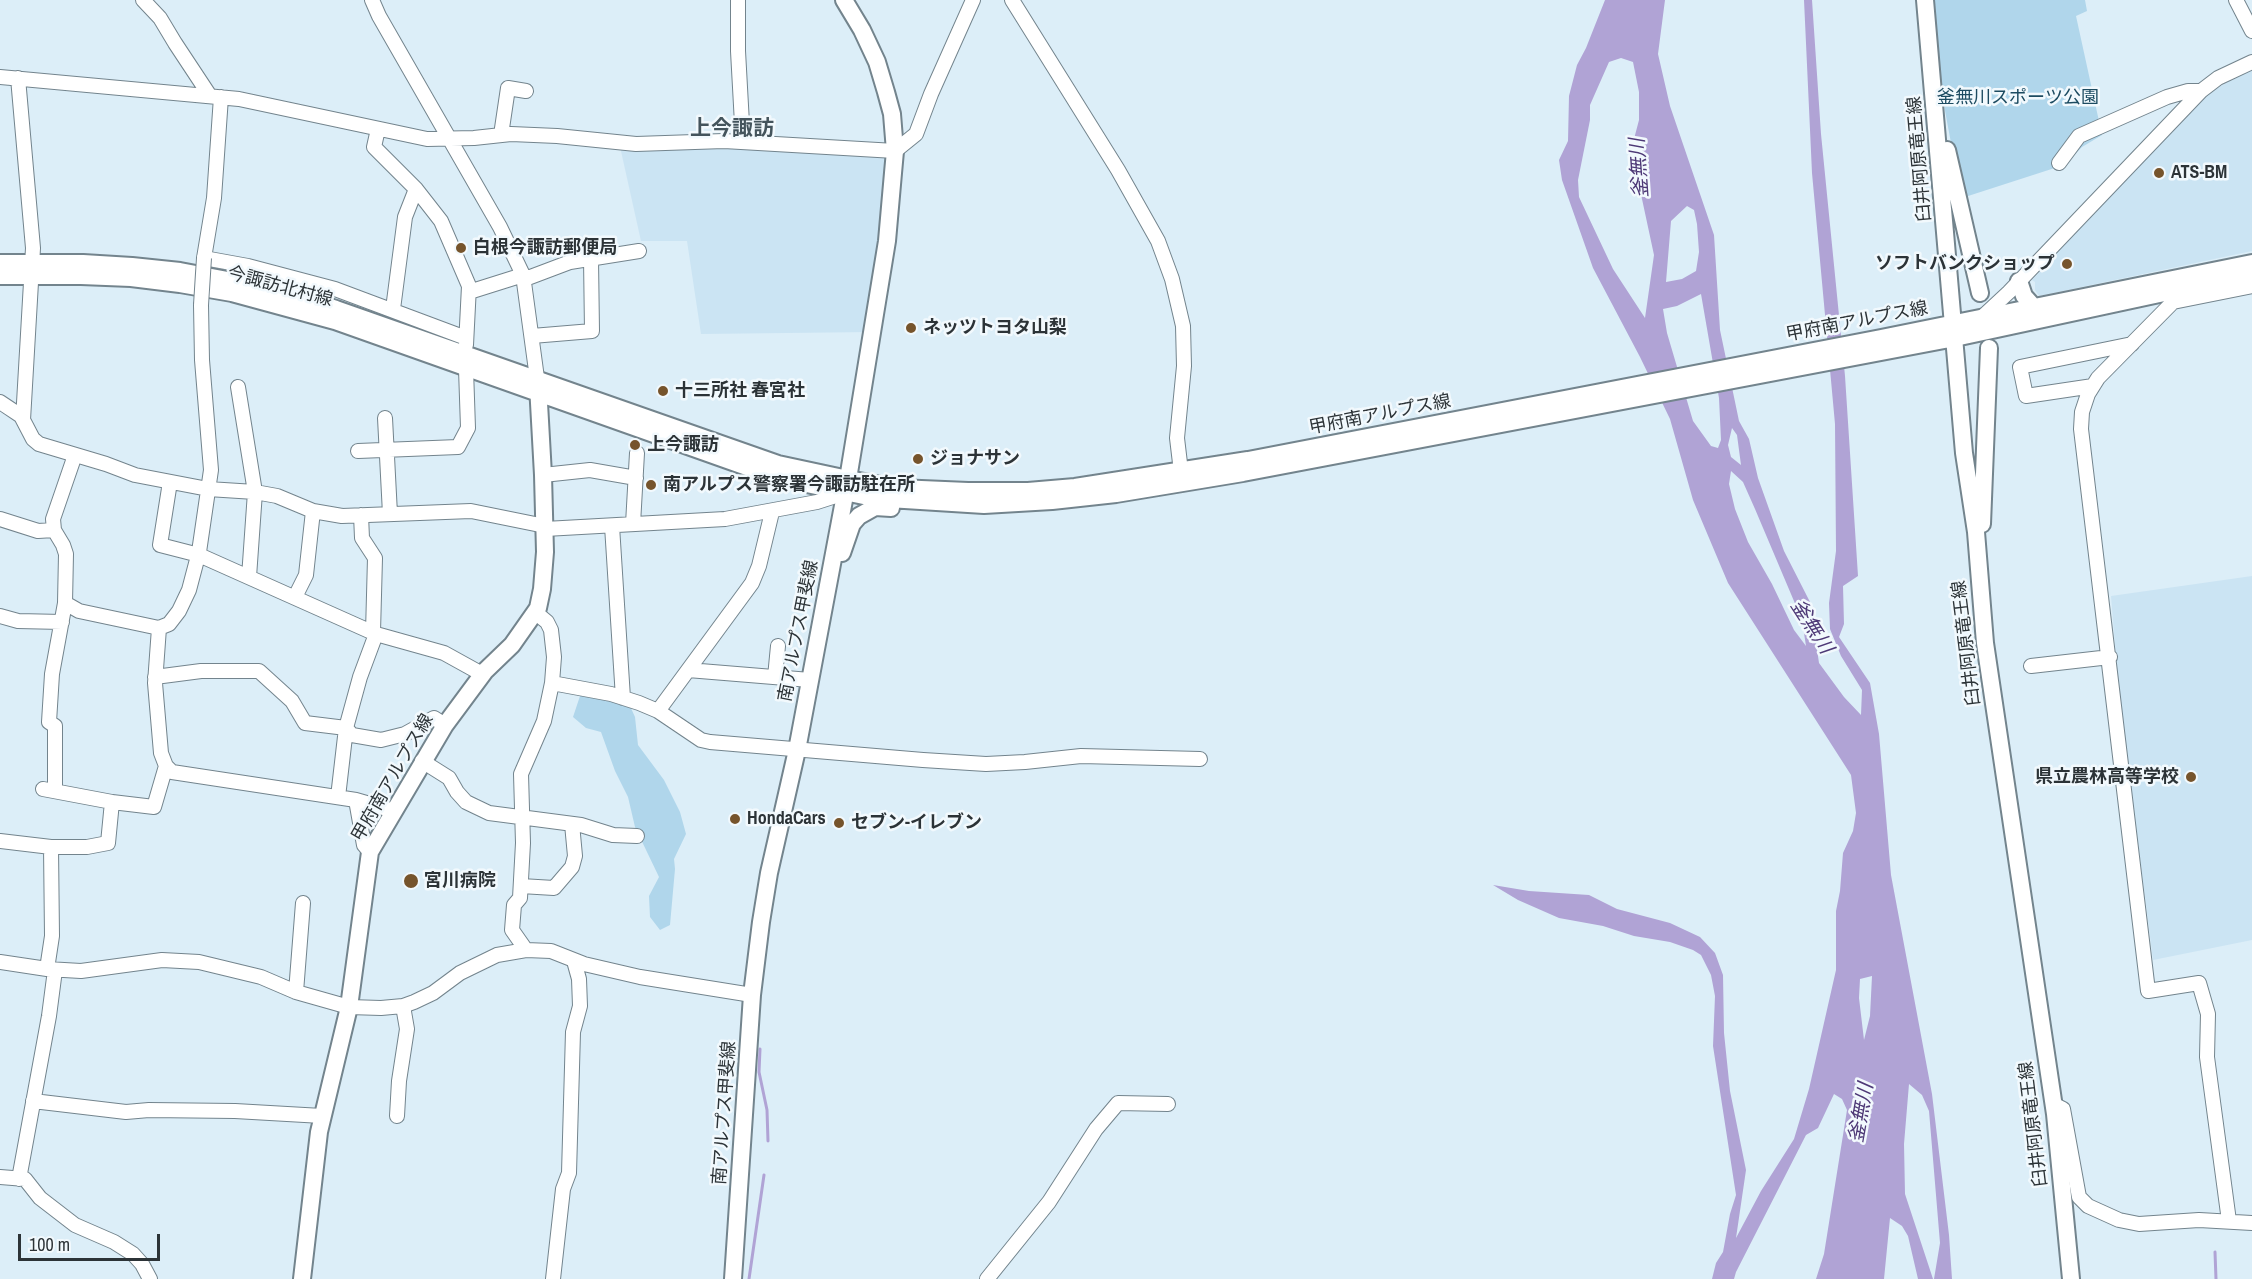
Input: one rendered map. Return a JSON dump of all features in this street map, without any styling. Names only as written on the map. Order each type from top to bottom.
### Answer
[{"type":"main road","name":"南アルプス甲斐線","points":[[733,1279],[752,995],[769,873],[797,750],[846,486],[887,241],[895,151],[892,114],[877,62],[844,0]]},
{"type":"main road","name":"臼井阿原竜王線","points":[[1925,0],[1935,108],[1947,332],[1976,532],[1985,644],[2053,1104],[2071,1279]]},
{"type":"main road","points":[[1935,108],[1944,136],[1980,293]]},
{"type":"main road","name":"今諏訪北村線","points":[[0,263],[32,269]]},
{"type":"main road","name":"甲府南アルプス線","points":[[1947,332],[1984,316],[2252,263]]},
{"type":"main road","name":"今諏訪北村線","points":[[0,276],[32,269],[132,266],[233,281],[285,293],[466,353],[538,386]]},
{"type":"main road","name":"甲府南アルプス線","points":[[302,1279],[322,1116],[349,1007],[370,852],[445,725],[482,674],[512,645],[535,612],[542,589],[545,527],[538,386],[846,486],[873,498],[970,505],[1052,501],[1250,466],[2252,274]]},
{"type":"main road","points":[[2019,281],[2024,296],[2033,306]]},
{"type":"main road","points":[[1976,532],[1982,524],[1983,516],[1989,348]]},
{"type":"main road","name":"甲府南アルプス線","points":[[846,486],[968,492],[1028,491],[1182,478]]},
{"type":"main road","points":[[831,567],[845,549],[852,524],[867,510],[875,507],[937,509],[970,505]]},
{"type":"street","points":[[65,603],[79,611],[159,628],[169,624],[179,611],[189,590],[199,555],[211,470],[202,360],[201,305],[204,258],[214,198],[215,97],[175,43],[160,18],[143,0]]},
{"type":"street","points":[[372,0],[500,227],[524,277],[538,386]]},
{"type":"street","points":[[738,0],[743,142]]},
{"type":"street","points":[[0,77],[239,99],[427,140],[501,135],[557,136],[636,144],[743,142],[895,151],[916,134],[931,94],[973,0]]},
{"type":"street","points":[[1012,0],[1118,170],[1158,241],[1172,279],[1183,326],[1184,366],[1177,438],[1182,478]]},
{"type":"street","points":[[2236,0],[2252,31]]},
{"type":"street","points":[[1984,316],[2201,91],[2218,78],[2252,62]]},
{"type":"street","points":[[18,78],[32,269],[23,420]]},
{"type":"street","points":[[501,135],[508,88],[526,91]]},
{"type":"street","points":[[2059,163],[2079,136],[2167,97],[2188,91],[2201,91]]},
{"type":"street","points":[[358,451],[458,447],[468,428],[466,353],[469,286],[441,221],[416,189],[374,147],[378,129]]},
{"type":"street","points":[[393,309],[405,216],[416,189]]},
{"type":"street","points":[[469,292],[570,262],[639,251]]},
{"type":"street","points":[[204,258],[292,277],[393,309],[466,353]]},
{"type":"street","points":[[532,336],[592,331],[591,259]]},
{"type":"street","points":[[2229,1221],[2207,1057],[2208,1014],[2199,983],[2148,991],[2110,657],[2081,429],[2082,412],[2098,378],[2173,303],[2252,286]]},
{"type":"street","points":[[2093,386],[2025,396],[2020,367],[2132,344]]},
{"type":"street","points":[[238,387],[255,492],[249,577]]},
{"type":"street","points":[[0,402],[21,416],[33,439],[39,444],[135,475],[208,489],[277,496],[313,512],[342,516],[471,511],[545,527],[612,526],[725,519],[772,512],[817,502],[846,486]]},
{"type":"street","points":[[385,418],[390,514]]},
{"type":"street","points":[[633,524],[637,453]]},
{"type":"street","points":[[75,455],[53,519],[54,530],[66,554],[65,603],[52,675],[49,722],[55,726],[49,790],[154,807],[166,766]]},
{"type":"street","points":[[543,475],[590,470],[636,478]]},
{"type":"street","points":[[170,482],[160,545],[199,555],[375,633],[444,653],[482,674]]},
{"type":"street","points":[[295,597],[306,575],[313,512]]},
{"type":"street","points":[[658,711],[752,583],[759,566],[772,512]]},
{"type":"street","points":[[338,797],[346,728],[375,633],[375,558],[362,538],[361,515]]},
{"type":"street","points":[[0,519],[38,531],[54,530]]},
{"type":"street","points":[[612,526],[624,698]]},
{"type":"street","points":[[526,950],[512,930],[514,905],[520,898],[524,843],[521,774],[544,721],[552,683],[554,657],[551,630],[547,622],[535,612]]},
{"type":"street","points":[[0,616],[18,621],[62,622]]},
{"type":"street","points":[[159,628],[155,677],[161,753],[166,766],[172,772],[356,800],[394,811]]},
{"type":"street","points":[[775,677],[778,645]]},
{"type":"street","points":[[2031,666],[2110,657]]},
{"type":"street","points":[[688,670],[810,680]]},
{"type":"street","points":[[155,677],[201,671],[259,672],[292,701],[305,723],[346,728],[352,735],[381,741],[405,734],[434,718],[445,725]]},
{"type":"street","points":[[552,683],[624,698],[658,711],[701,740],[710,742],[986,764],[1081,756],[1200,759]]},
{"type":"street","points":[[422,761],[449,778],[466,802],[489,813],[581,825],[613,835],[637,836]]},
{"type":"street","points":[[356,800],[364,844],[370,852]]},
{"type":"street","points":[[0,840],[51,847],[87,847],[108,843],[112,802]]},
{"type":"street","points":[[521,886],[554,888],[572,867],[575,856],[572,824]]},
{"type":"street","points":[[19,1179],[49,1016],[51,847]]},
{"type":"street","points":[[296,992],[303,903]]},
{"type":"street","points":[[0,962],[81,971],[162,960],[199,962],[261,977],[296,992],[349,1007],[403,1006],[433,993],[478,963],[526,950],[551,951],[574,961],[651,980],[752,995]]},
{"type":"street","points":[[553,1279],[563,1189],[569,1173],[573,1032],[580,1006],[579,979],[574,961]]},
{"type":"street","points":[[397,1116],[399,1081],[407,1029],[403,1006]]},
{"type":"street","points":[[33,1101],[126,1112],[235,1111],[322,1116]]},
{"type":"street","points":[[987,1279],[1049,1202],[1096,1130],[1118,1104],[1168,1104]]},
{"type":"street","points":[[2053,1104],[2063,1108],[2079,1197],[2088,1206],[2119,1220],[2139,1224],[2199,1220],[2252,1223]]},
{"type":"street","points":[[0,1177],[25,1179],[40,1198],[75,1225],[114,1242],[133,1254],[142,1264],[150,1279]]},
{"type":"shaded area","points":[[2252,68],[2252,251],[2039,296],[2035,290],[2035,282],[2032,280],[2159,141],[2207,94]]},
{"type":"shaded area","points":[[619,142],[895,151],[872,332],[701,334],[687,241],[641,241]]},
{"type":"shaded area","name":"県立農林高等学校","points":[[2252,576],[2252,940],[2153,960],[2119,694],[2111,596]]},
{"type":"green space","name":"釜無川スポーツ公園","points":[[1933,0],[2085,0],[2087,11],[2076,16],[2102,135],[2082,147],[2064,165],[1965,197],[1954,159],[1940,84]]},
{"type":"green space","points":[[581,693],[614,699],[630,706],[635,717],[638,745],[664,780],[680,812],[686,834],[674,859],[670,925],[660,930],[650,917],[649,896],[659,877],[635,827],[628,797],[615,771],[601,732],[586,728],[573,717]]},
{"type":"water","name":"釜無川","points":[[1605,0],[1665,0],[1658,54],[1670,106],[1714,235],[1720,330],[1739,421],[1749,439],[1758,478],[1784,551],[1810,602],[1819,663],[1844,697],[1861,715],[1862,690],[1841,656],[1830,629],[1829,603],[1836,551],[1835,424],[1812,173],[1804,0],[1812,0],[1821,134],[1845,376],[1858,576],[1843,586],[1844,624],[1839,637],[1870,683],[1879,734],[1891,875],[1932,1094],[1952,1279],[1934,1279],[1940,1243],[1929,1111],[1922,1095],[1909,1084],[1904,1144],[1905,1194],[1933,1279],[1918,1279],[1908,1236],[1902,1226],[1890,1218],[1884,1279],[1816,1279],[1824,1254],[1847,1110],[1842,1099],[1834,1094],[1818,1128],[1806,1135],[1734,1279],[1712,1279],[1716,1263],[1723,1252],[1736,1195],[1713,1046],[1715,996],[1711,975],[1701,955],[1670,942],[1559,918],[1518,900],[1493,885],[1529,891],[1589,895],[1617,909],[1670,923],[1700,937],[1715,953],[1723,975],[1724,1033],[1730,1091],[1746,1170],[1736,1238],[1761,1191],[1794,1139],[1809,1089],[1836,970],[1836,911],[1843,853],[1853,831],[1856,813],[1851,775],[1728,583],[1693,500],[1670,419],[1593,268],[1562,180],[1559,160],[1568,141],[1569,96],[1577,65]],"holes":[[[1621,58],[1633,62],[1639,92],[1639,120],[1634,139],[1636,171],[1654,255],[1645,318],[1613,269],[1579,197],[1578,180],[1590,120],[1590,105],[1609,62]],[[1687,206],[1694,210],[1697,224],[1699,252],[1696,271],[1682,279],[1666,282],[1671,221]],[[1701,294],[1719,398],[1721,440],[1718,448],[1711,446],[1693,421],[1667,333],[1663,309],[1677,306]],[[1732,428],[1737,435],[1741,465],[1731,457],[1728,445]],[[1731,471],[1743,482],[1755,509],[1802,620],[1806,646],[1794,630],[1772,584],[1748,542],[1735,509],[1729,484]],[[1872,976],[1870,1016],[1864,1040],[1859,998],[1860,979]]]},
{"type":"waterway","points":[[760,1049],[759,1072],[767,1110],[768,1141]]},
{"type":"waterway","points":[[749,1279],[764,1175]]},
{"type":"waterway","points":[[2215,1252],[2216,1279]]},
{"type":"place","name":"ATS-BM","points":[[2159,173]]},
{"type":"place","name":"白根今諏訪郵便局","points":[[461,248]]},
{"type":"place","name":"ソフトバンクショップ","points":[[2067,264]]},
{"type":"place","name":"ネッツトヨタ山梨","points":[[911,328]]},
{"type":"place","name":"十三所社 春宮社","points":[[663,391]]},
{"type":"place","name":"上今諏訪","points":[[635,445]]},
{"type":"place","name":"ジョナサン","points":[[918,459]]},
{"type":"place","name":"南アルプス警察署今諏訪駐在所","points":[[651,485]]},
{"type":"place","name":"県立農林高等学校","points":[[2191,777]]},
{"type":"place","name":"HondaCars","points":[[735,819]]},
{"type":"place","name":"セブン-イレブン","points":[[839,823]]},
{"type":"place","name":"宮川病院","points":[[411,881]]},
{"type":"district","name":"上今諏訪","points":[[732,129]]}]
